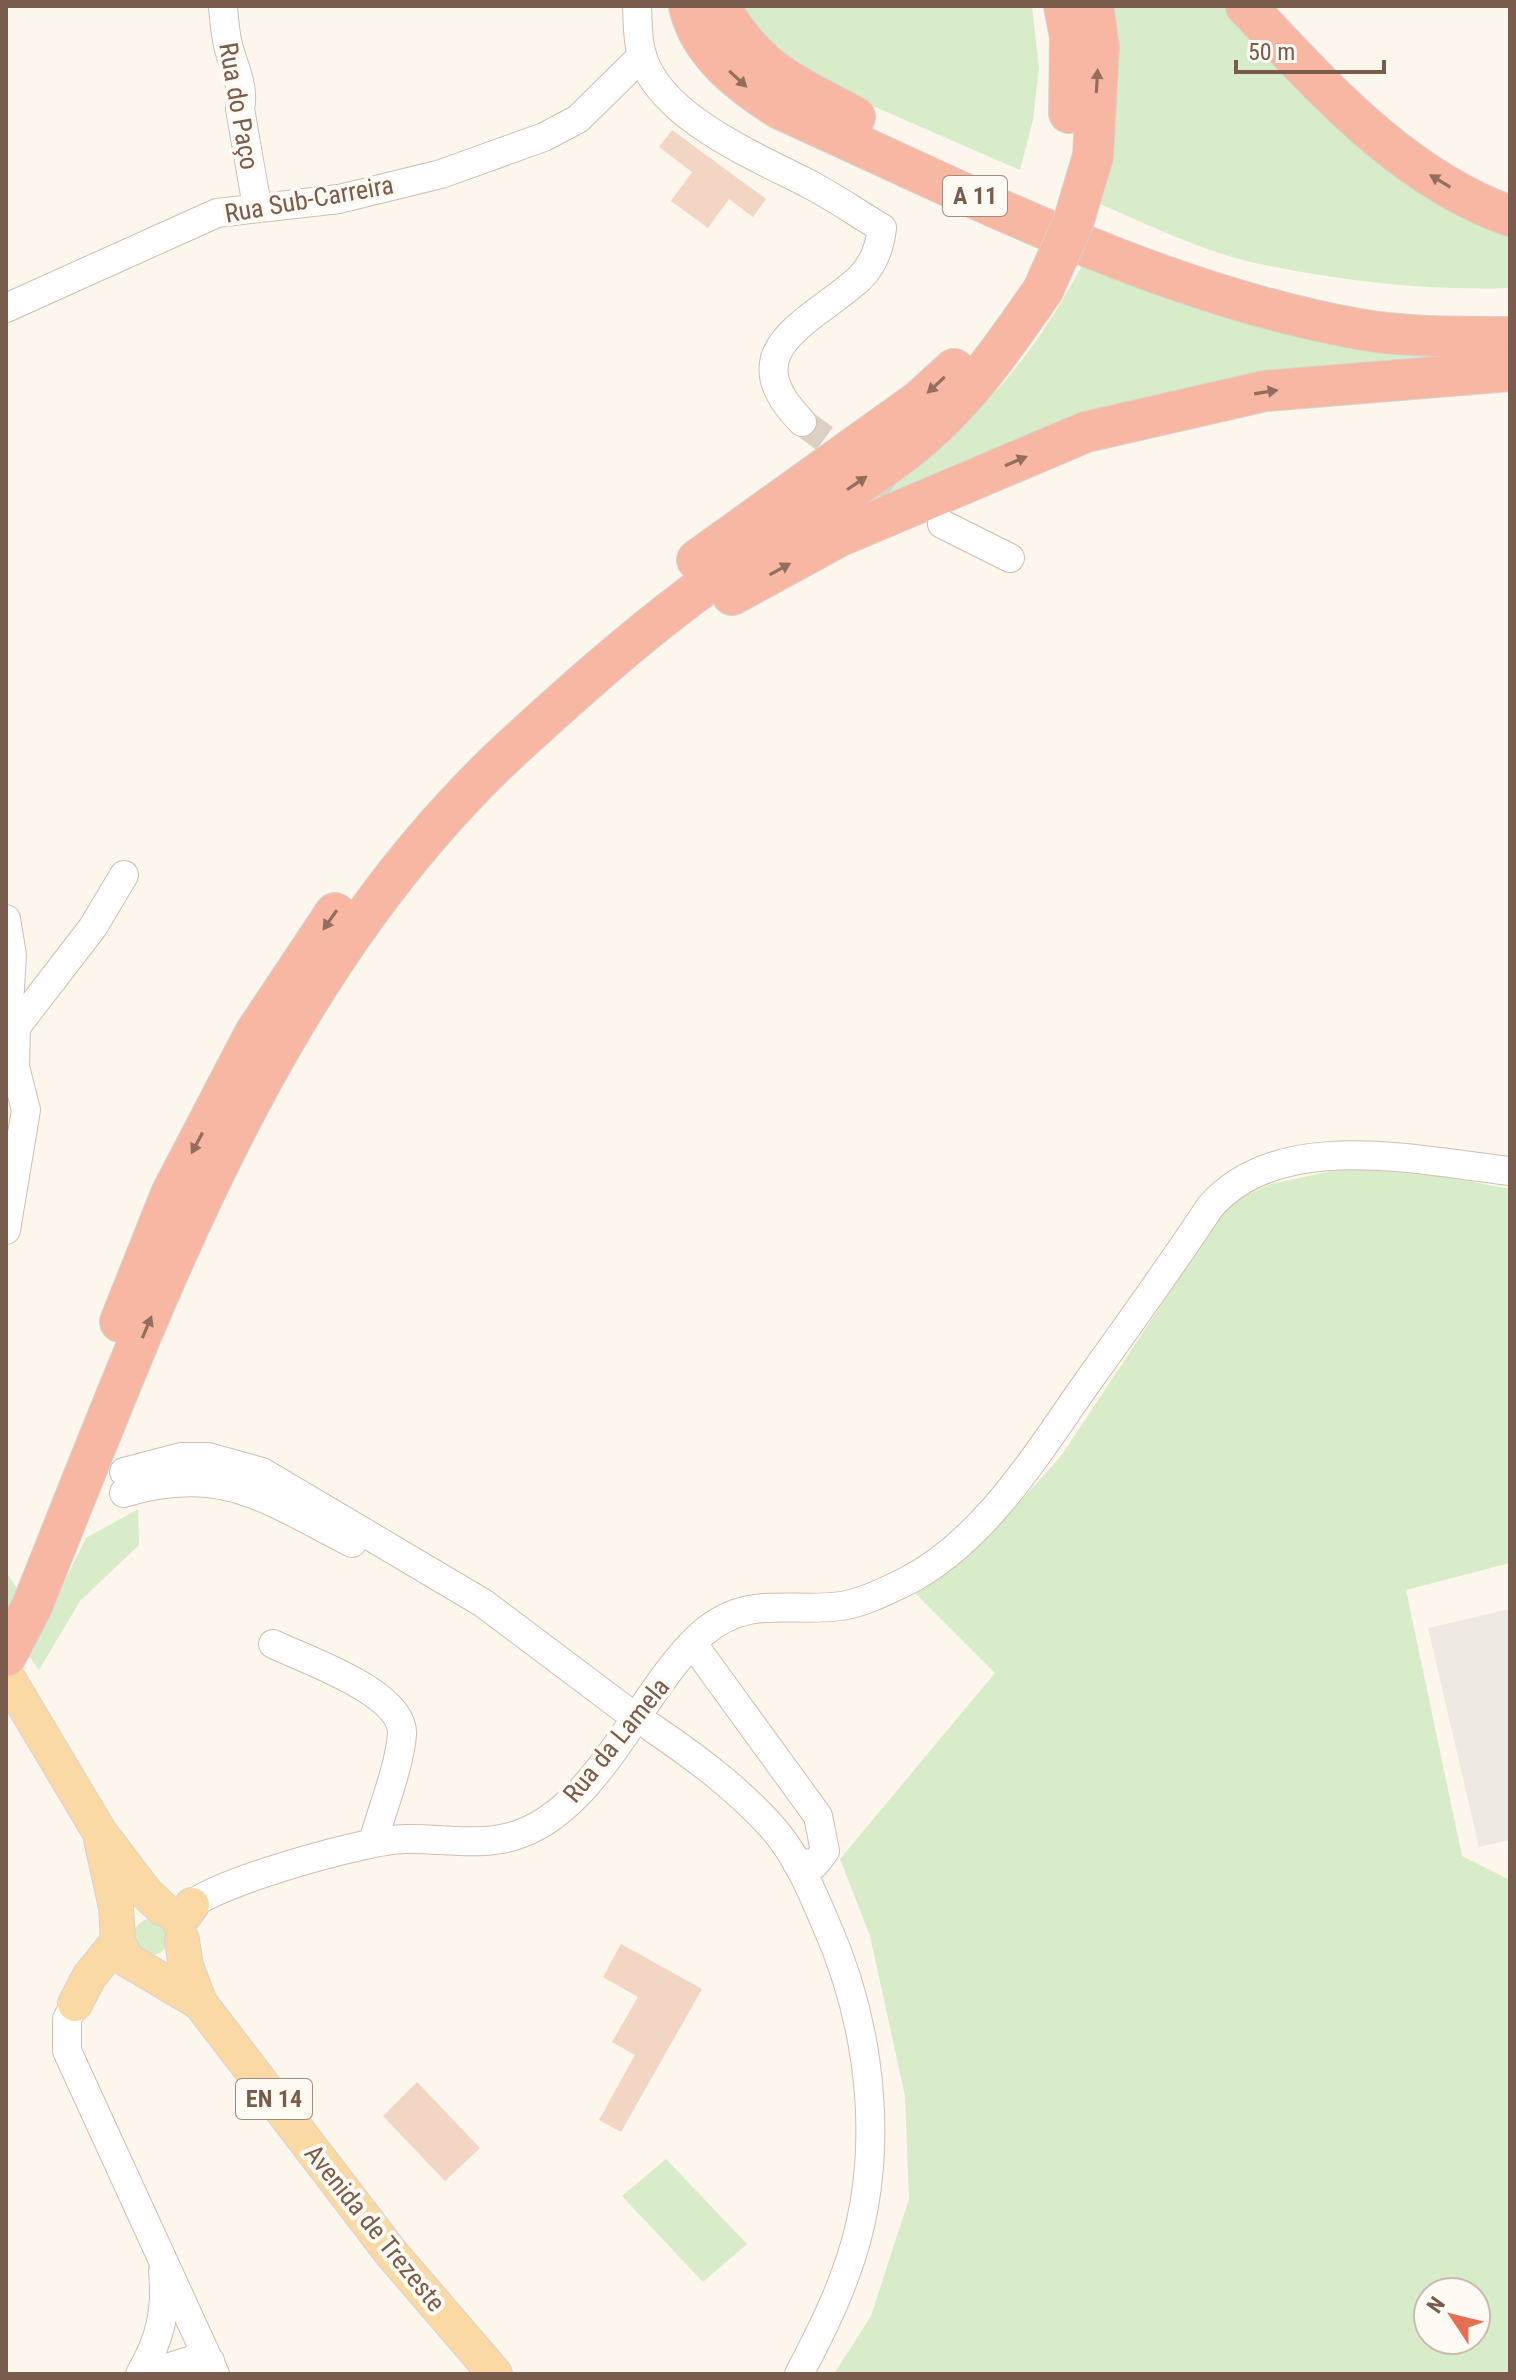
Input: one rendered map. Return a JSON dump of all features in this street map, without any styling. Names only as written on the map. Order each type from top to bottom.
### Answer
[{"type":"highway","name":"A 11","points":[[689,6],[691,18],[714,56],[749,89],[780,109],[1137,264],[1204,290],[1361,329],[1510,337]]},
{"type":"highway","points":[[719,6],[737,37],[767,69],[864,121],[1006,186],[1175,253],[1328,298],[1383,307],[1510,313]]},
{"type":"highway","points":[[1246,6],[1333,97],[1382,141],[1454,190],[1510,216]]},
{"type":"highway","points":[[6,1656],[18,1595],[171,1194],[255,1033],[334,914],[440,786],[520,705],[660,587],[920,400],[962,361],[1030,284],[1073,223],[1080,153],[1099,47],[1071,14]]},
{"type":"highway","points":[[18,1595],[198,1206],[272,1065],[355,932],[445,817],[508,753],[600,670],[694,593],[907,450],[979,380],[1030,284]]},
{"type":"highway","points":[[508,753],[549,734],[710,607],[838,537],[1086,432],[1265,391],[1510,371]]},
{"type":"main road","name":"EN 14","points":[[6,1675],[99,1831],[146,1893],[177,1917],[186,1966],[200,2003]]},
{"type":"main road","name":"EN 14","points":[[99,1831],[118,1936],[126,1959],[200,2003]]},
{"type":"main road","points":[[154,1906],[177,1917],[176,1958],[169,1964],[144,1969],[75,2004],[89,1977],[118,1936],[122,1923],[136,1909],[154,1906]]},
{"type":"main road","name":"Avenida de Trezeste","points":[[200,2003],[392,2254],[495,2374]]},
{"type":"street","name":"Rua do Paço","points":[[223,6],[229,49],[242,99],[240,109],[257,206]]},
{"type":"street","points":[[637,6],[642,56],[661,88],[690,117],[749,154],[811,185],[882,228],[879,248],[862,276],[786,336],[775,354],[772,375],[784,403],[802,422]]},
{"type":"street","name":"Rua Sub-Carreira","points":[[6,308],[217,213],[339,199],[441,174],[544,137],[578,119],[642,56]]},
{"type":"street","points":[[942,524],[1010,558]]},
{"type":"street","points":[[10,1012],[93,927],[124,875]]},
{"type":"street","points":[[6,919],[12,955],[10,1012],[15,1067],[26,1110],[6,1230]]},
{"type":"street","name":"Rua da Lamela","points":[[177,1917],[255,1878],[373,1842],[511,1837],[538,1825],[571,1799],[612,1752],[693,1644],[723,1619],[755,1607],[841,1606],[888,1590],[929,1569],[976,1527],[1045,1442],[1221,1195],[1261,1171],[1347,1153],[1510,1171]]},
{"type":"street","points":[[181,1457],[208,1457],[262,1472],[483,1603],[624,1709],[470,1609],[361,1547],[249,1491],[186,1480],[154,1484],[124,1483],[181,1457]]},
{"type":"street","points":[[273,1644],[377,1694],[396,1713],[401,1741],[373,1842]]},
{"type":"street","points":[[693,1644],[818,1816],[825,1851],[815,1864],[797,1863]]},
{"type":"street","points":[[651,1727],[712,1769],[773,1828],[797,1863],[843,1962],[862,2028],[869,2097],[867,2169],[860,2221],[846,2273],[799,2374]]},
{"type":"street","points":[[75,2004],[67,2019],[67,2051],[161,2255],[208,2370]]},
{"type":"street","points":[[140,2374],[154,2350],[163,2321],[161,2255]]},
{"type":"street","points":[[148,2374],[192,2360],[208,2370]]},
{"type":"shaded area","points":[[1510,1609],[1510,1840],[1479,1847],[1428,1628]]},
{"type":"green space","points":[[736,6],[1032,6],[1039,68],[1033,120],[1020,170],[804,76]]},
{"type":"green space","points":[[1112,6],[1227,6],[1510,231],[1510,288],[1384,284],[1260,264],[1199,246],[1100,204],[1116,106],[1117,56]]},
{"type":"green space","points":[[1085,260],[1496,354],[1352,368],[834,523],[944,438],[985,402],[1038,338]]},
{"type":"green space","points":[[1346,1168],[1441,1176],[1510,1189],[1510,1563],[1406,1590],[1462,1856],[1510,1880],[1510,2374],[834,2374],[871,2316],[909,2199],[905,2096],[870,1936],[840,1859],[995,1673],[914,1592],[991,1534],[1061,1456],[1229,1203],[1271,1184]]},
{"type":"green space","points":[[138,1509],[139,1545],[80,1601],[39,1670],[6,1624],[6,1572],[43,1625],[86,1538]]},
{"type":"green space","points":[[151,1919],[164,1924],[169,1937],[164,1950],[151,1955],[138,1950],[133,1937],[138,1924]]},
{"type":"green space","points":[[666,2159],[747,2244],[703,2282],[622,2196]]},
{"type":"building","points":[[672,130],[766,199],[753,217],[729,199],[708,228],[671,201],[692,172],[659,147]]},
{"type":"building","points":[[621,1944],[702,1989],[621,2132],[599,2120],[635,2055],[612,2042],[638,1997],[603,1977]]},
{"type":"building","points":[[417,2082],[480,2148],[445,2181],[383,2116]]},
{"type":"tunnel","points":[[802,422],[925,512]]}]
